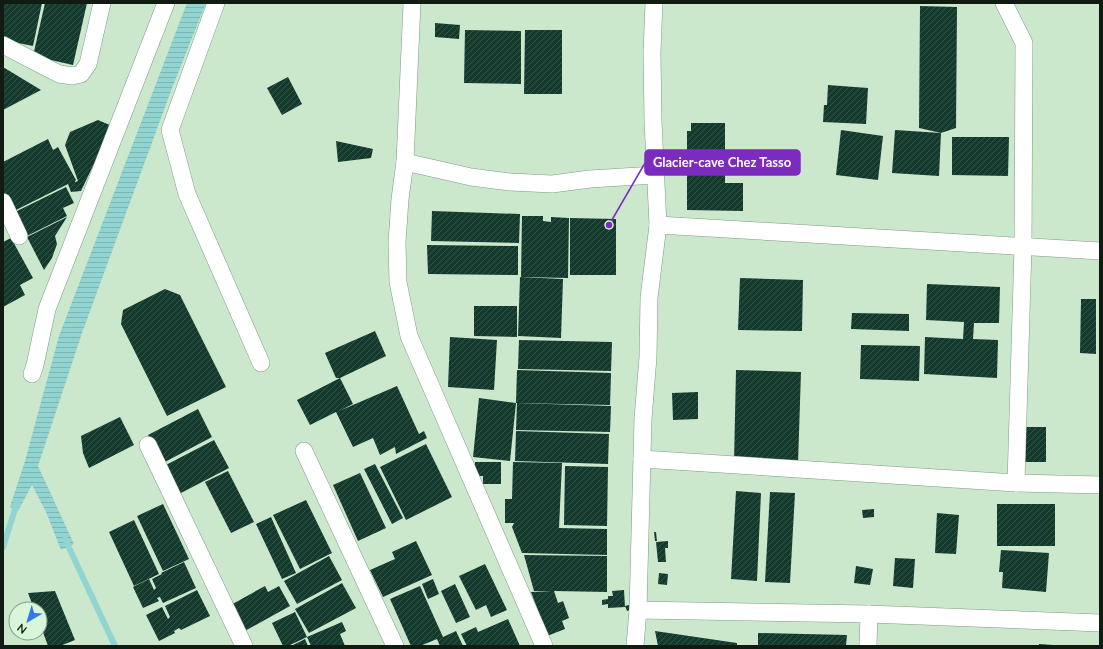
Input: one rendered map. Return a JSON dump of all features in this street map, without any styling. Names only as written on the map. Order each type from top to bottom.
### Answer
[{"type":"street","points":[[3,45],[59,74],[72,76],[81,74],[88,64],[102,3]]},
{"type":"street","points":[[32,374],[47,309],[166,3]]},
{"type":"street","points":[[216,3],[170,130],[187,194],[261,363]]},
{"type":"street","points":[[412,3],[405,162],[400,199],[397,242],[398,282],[409,336],[544,646]]},
{"type":"street","points":[[635,646],[638,610],[643,419],[648,357],[649,298],[658,225],[653,114],[654,3]]},
{"type":"street","points":[[1004,3],[1024,43],[1023,246],[1016,483]]},
{"type":"street","points":[[405,162],[471,177],[510,182],[552,184],[590,179],[656,175]]},
{"type":"street","points":[[3,202],[19,236]]},
{"type":"street","points":[[658,225],[1100,251]]},
{"type":"street","points":[[148,445],[244,646]]},
{"type":"street","points":[[304,450],[395,646]]},
{"type":"street","points":[[642,459],[1016,483],[1100,485]]},
{"type":"street","points":[[638,610],[869,614],[1100,623]]},
{"type":"street","points":[[868,646],[869,614]]},
{"type":"water","points":[[187,3],[206,3],[172,88],[82,333],[38,466],[74,544],[61,550],[46,512],[32,485],[18,511],[10,507],[25,461],[59,336]]},
{"type":"building","points":[[3,3],[42,3],[33,46],[3,40]]},
{"type":"building","points":[[45,3],[87,3],[73,65],[33,56]]},
{"type":"building","points":[[920,6],[957,7],[956,128],[941,133],[919,128]]},
{"type":"building","points":[[435,23],[460,25],[459,39],[435,37]]},
{"type":"building","points":[[465,30],[521,31],[521,84],[464,83]]},
{"type":"building","points":[[525,30],[562,30],[562,94],[524,94]]},
{"type":"building","points":[[3,67],[41,90],[3,110]]},
{"type":"building","points":[[288,77],[302,104],[282,115],[267,88]]},
{"type":"building","points":[[828,85],[868,88],[866,124],[823,122],[824,105],[827,105]]},
{"type":"building","points":[[98,120],[112,126],[81,191],[71,192],[68,184],[12,212],[3,194],[3,162],[48,139],[53,150],[58,147],[76,180],[75,182],[78,181],[65,145],[70,132]]},
{"type":"building","points":[[691,123],[725,123],[725,183],[743,183],[743,211],[687,210],[687,170],[691,170],[691,154],[687,154],[687,131],[691,131]]},
{"type":"building","points":[[841,130],[883,136],[878,180],[836,175]]},
{"type":"building","points":[[895,130],[941,133],[939,176],[892,173]]},
{"type":"building","points":[[952,137],[1009,137],[1008,176],[952,175]]},
{"type":"building","points":[[336,141],[373,149],[371,158],[338,162]]},
{"type":"building","points":[[66,187],[74,203],[63,208],[67,216],[27,236],[15,212]]},
{"type":"building","points":[[432,211],[520,214],[519,243],[431,241]]},
{"type":"building","points":[[522,216],[543,216],[543,221],[551,222],[551,217],[569,218],[568,278],[521,277]]},
{"type":"building","points":[[67,217],[55,236],[57,244],[52,258],[44,270],[27,237]]},
{"type":"building","points":[[570,218],[616,219],[616,275],[570,275]]},
{"type":"building","points":[[11,238],[33,278],[20,285],[25,295],[3,307],[3,242]]},
{"type":"building","points":[[427,245],[518,246],[518,275],[428,274]]},
{"type":"building","points":[[520,277],[563,279],[561,338],[518,336]]},
{"type":"building","points":[[740,278],[803,280],[802,331],[738,330]]},
{"type":"building","points":[[927,284],[1000,287],[999,323],[974,323],[973,339],[998,340],[997,378],[924,374],[925,337],[963,339],[964,322],[926,320]]},
{"type":"building","points":[[165,289],[180,295],[226,387],[167,416],[121,324],[123,310]]},
{"type":"building","points":[[1081,299],[1096,299],[1096,354],[1080,353]]},
{"type":"building","points":[[474,306],[517,306],[517,337],[474,336]]},
{"type":"building","points":[[852,313],[909,314],[909,331],[851,329]]},
{"type":"building","points":[[375,331],[386,356],[340,378],[336,378],[325,353]]},
{"type":"building","points":[[450,337],[497,340],[494,390],[448,387]]},
{"type":"building","points":[[519,340],[612,342],[611,371],[518,369]]},
{"type":"building","points":[[861,345],[920,346],[919,381],[860,379]]},
{"type":"building","points":[[517,370],[611,373],[610,405],[516,403]]},
{"type":"building","points":[[736,370],[801,372],[798,464],[734,462]]},
{"type":"building","points":[[340,378],[353,404],[339,411],[397,386],[419,434],[424,431],[427,438],[396,454],[395,447],[380,455],[373,438],[353,447],[336,412],[310,425],[297,400]]},
{"type":"building","points":[[698,392],[698,419],[673,420],[672,393]]},
{"type":"building","points":[[479,398],[516,403],[510,461],[473,457]]},
{"type":"building","points":[[517,403],[611,406],[610,432],[516,430]]},
{"type":"building","points":[[198,409],[212,437],[163,463],[148,435]]},
{"type":"building","points":[[120,417],[134,445],[89,468],[83,453],[81,436]]},
{"type":"building","points":[[1024,427],[1046,427],[1046,462],[1024,462]]},
{"type":"building","points":[[516,431],[609,434],[608,464],[515,461]]},
{"type":"building","points":[[214,440],[229,468],[179,494],[164,466]]},
{"type":"building","points":[[426,444],[452,497],[406,520],[380,467]]},
{"type":"building","points":[[475,462],[501,462],[501,484],[483,484],[483,476],[475,476]]},
{"type":"building","points":[[513,462],[562,463],[559,528],[607,529],[607,555],[522,553],[512,527],[514,523],[505,523],[505,499],[512,499]]},
{"type":"building","points":[[375,464],[403,518],[392,524],[364,469]]},
{"type":"building","points":[[565,466],[608,467],[607,526],[564,525]]},
{"type":"building","points":[[228,471],[254,522],[231,533],[205,482]]},
{"type":"building","points":[[360,473],[386,528],[358,541],[333,485]]},
{"type":"building","points":[[736,491],[761,493],[757,581],[731,579]]},
{"type":"building","points":[[770,492],[795,493],[790,583],[765,582]]},
{"type":"building","points":[[306,500],[332,553],[300,569],[273,515]]},
{"type":"building","points":[[163,504],[189,559],[163,571],[137,516]]},
{"type":"building","points":[[997,504],[1055,504],[1055,546],[997,546]]},
{"type":"building","points":[[874,509],[874,517],[863,518],[862,510]]},
{"type":"building","points":[[937,513],[959,515],[956,554],[935,553]]},
{"type":"building","points":[[271,517],[296,573],[282,579],[256,524]]},
{"type":"building","points":[[134,520],[159,574],[134,586],[109,532]]},
{"type":"building","points":[[654,532],[656,532],[657,541],[655,541]]},
{"type":"building","points":[[416,541],[432,575],[383,597],[370,570],[395,559],[392,552]]},
{"type":"building","points":[[668,541],[668,548],[665,548],[666,562],[658,562],[656,542]]},
{"type":"building","points":[[1001,550],[1049,553],[1046,592],[1002,588],[1003,572],[999,572]]},
{"type":"building","points":[[524,555],[607,556],[607,592],[554,591],[558,603],[563,601],[569,618],[562,621],[565,629],[547,636],[533,610],[537,608],[531,592],[552,591],[534,591]]},
{"type":"building","points":[[329,556],[342,580],[297,604],[284,581]]},
{"type":"building","points":[[895,558],[915,559],[913,588],[893,586]]},
{"type":"building","points":[[184,562],[196,588],[163,603],[160,597],[157,598],[159,601],[143,608],[133,587],[149,579],[154,590],[156,588],[152,579]]},
{"type":"building","points":[[485,564],[507,610],[491,617],[486,605],[476,610],[459,576]]},
{"type":"building","points":[[856,566],[873,569],[870,585],[854,583]]},
{"type":"building","points":[[659,573],[668,574],[667,585],[658,584]]},
{"type":"building","points":[[433,579],[439,594],[428,599],[422,584]]},
{"type":"building","points":[[342,583],[356,608],[309,633],[295,609]]},
{"type":"building","points":[[455,584],[470,617],[456,623],[441,591]]},
{"type":"building","points":[[265,586],[268,592],[279,586],[290,606],[243,632],[229,606]]},
{"type":"building","points":[[420,586],[443,637],[456,631],[463,646],[440,646],[437,639],[420,646],[411,646],[390,599]]},
{"type":"building","points":[[197,590],[210,616],[181,630],[179,628],[174,631],[175,633],[159,641],[146,615],[162,607],[168,619],[170,617],[165,606]]},
{"type":"building","points":[[624,590],[625,607],[608,608],[608,604],[602,605],[602,600],[608,599],[608,596],[613,596],[612,591]]},
{"type":"building","points":[[55,591],[75,640],[60,646],[48,646],[46,641],[48,641],[48,601],[31,601],[28,593]]},
{"type":"building","points":[[629,605],[630,610],[627,611],[625,606]]},
{"type":"building","points":[[295,612],[307,637],[288,646],[283,646],[272,623]]},
{"type":"building","points":[[508,619],[520,646],[467,646],[461,634],[476,627],[478,632]]},
{"type":"building","points":[[342,622],[346,631],[340,634],[345,646],[311,646],[307,637]]},
{"type":"building","points":[[655,631],[737,643],[737,646],[658,646]]},
{"type":"building","points":[[758,633],[847,635],[846,646],[758,646]]},
{"type":"building","points":[[305,639],[308,646],[291,646]]},
{"type":"building","points":[[1039,644],[1053,645],[1053,646],[1039,646]]},
{"type":"waterway","points":[[3,547],[17,503]]},
{"type":"waterway","points":[[65,539],[115,646]]},
{"type":"place","name":"Glacier-cave Chez Tasso","points":[[609,225]]}]
